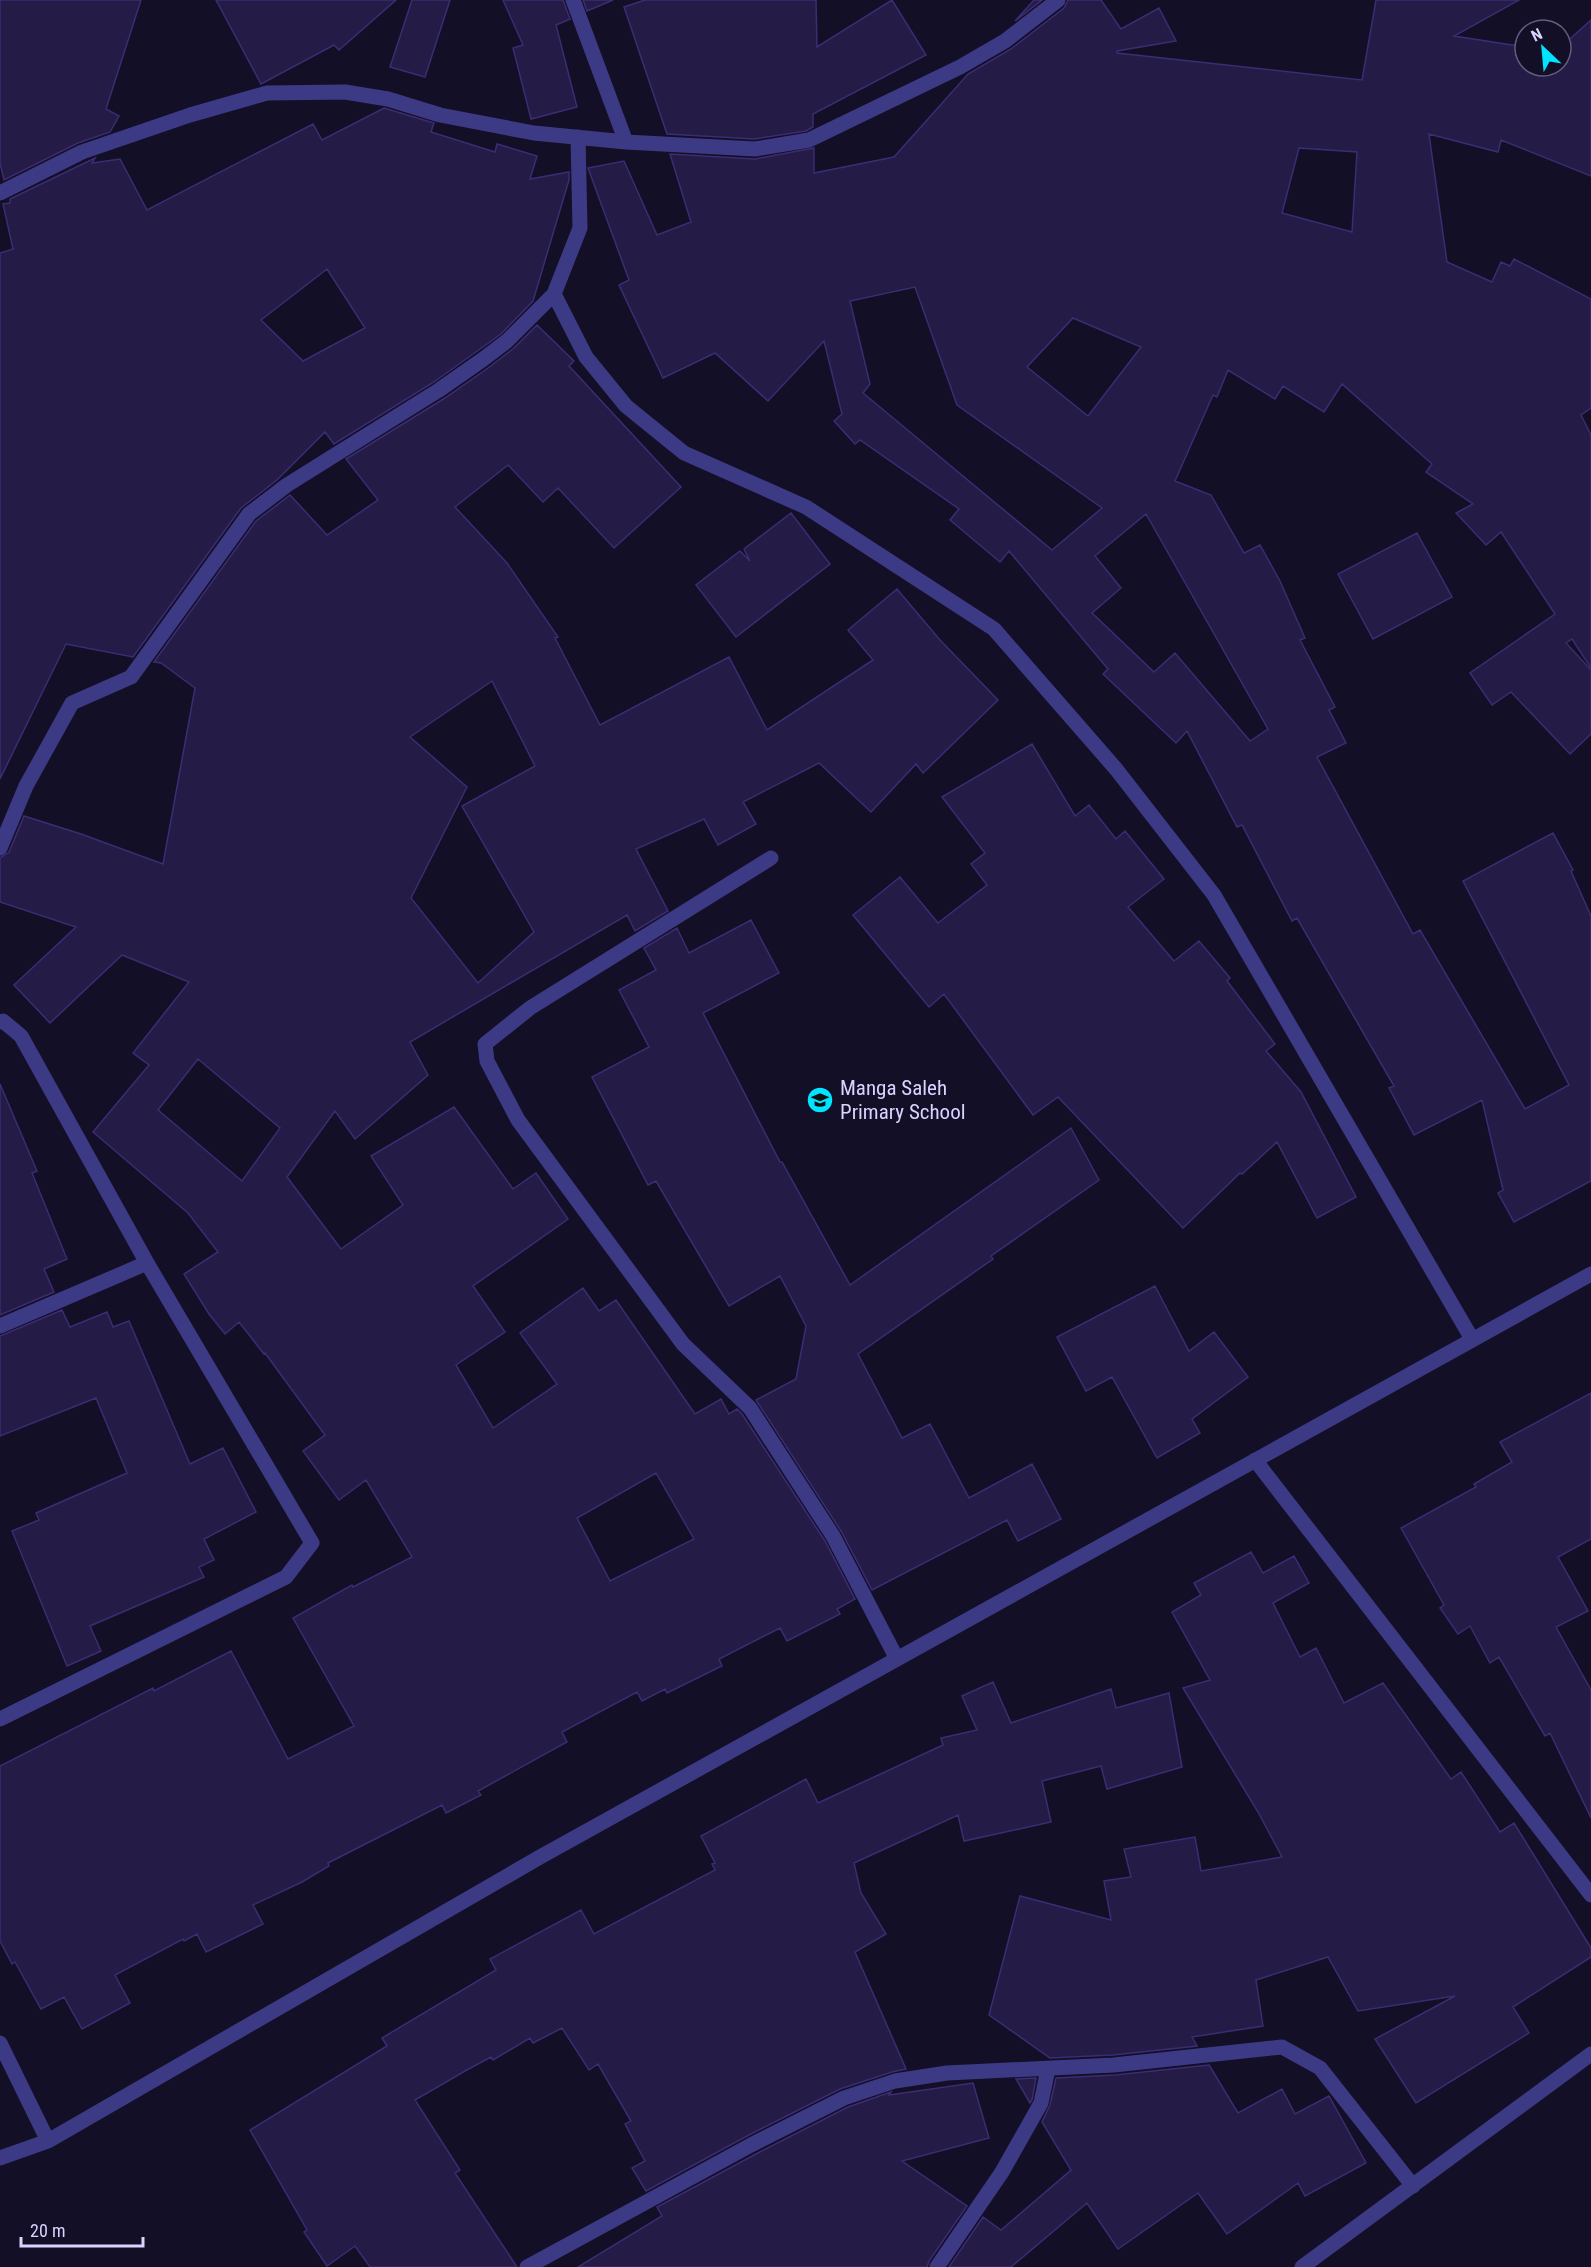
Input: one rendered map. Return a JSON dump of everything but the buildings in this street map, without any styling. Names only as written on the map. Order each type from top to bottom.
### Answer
[{"type":"street","points":[[573,0],[626,142]]},
{"type":"street","points":[[0,193],[82,152],[190,115],[267,93],[345,92],[388,99],[440,115],[534,134],[578,136],[626,142],[755,149],[809,140],[960,68],[1005,41],[1058,0]]},
{"type":"street","points":[[0,848],[26,786],[72,703],[131,677],[249,514],[287,485],[439,390],[482,360],[507,341],[554,294],[580,228],[578,136]]},
{"type":"street","points":[[554,294],[586,357],[627,406],[684,453],[806,507],[994,629],[1116,769],[1214,895],[1472,1339]]},
{"type":"street","points":[[771,858],[530,1008],[485,1044],[486,1061],[518,1120],[683,1344],[750,1408],[833,1536],[897,1659]]},
{"type":"street","points":[[0,1022],[3,1021],[21,1036],[147,1263],[312,1543],[286,1577],[0,1719]]},
{"type":"street","points":[[0,1326],[147,1263]]},
{"type":"street","points":[[0,2158],[48,2141],[540,1857],[1591,1274]]},
{"type":"street","points":[[1255,1460],[1591,1895]]},
{"type":"street","points":[[0,2043],[48,2141]]},
{"type":"street","points":[[527,2267],[751,2145],[844,2098],[895,2081],[947,2073],[1114,2065],[1282,2047],[1320,2068],[1413,2186]]},
{"type":"street","points":[[1302,2267],[1591,2054]]},
{"type":"street","points":[[937,2267],[1002,2172],[1041,2103],[1048,2069]]},
{"type":"place","name":"Manga Saleh Primary School","points":[[820,1100]]}]
